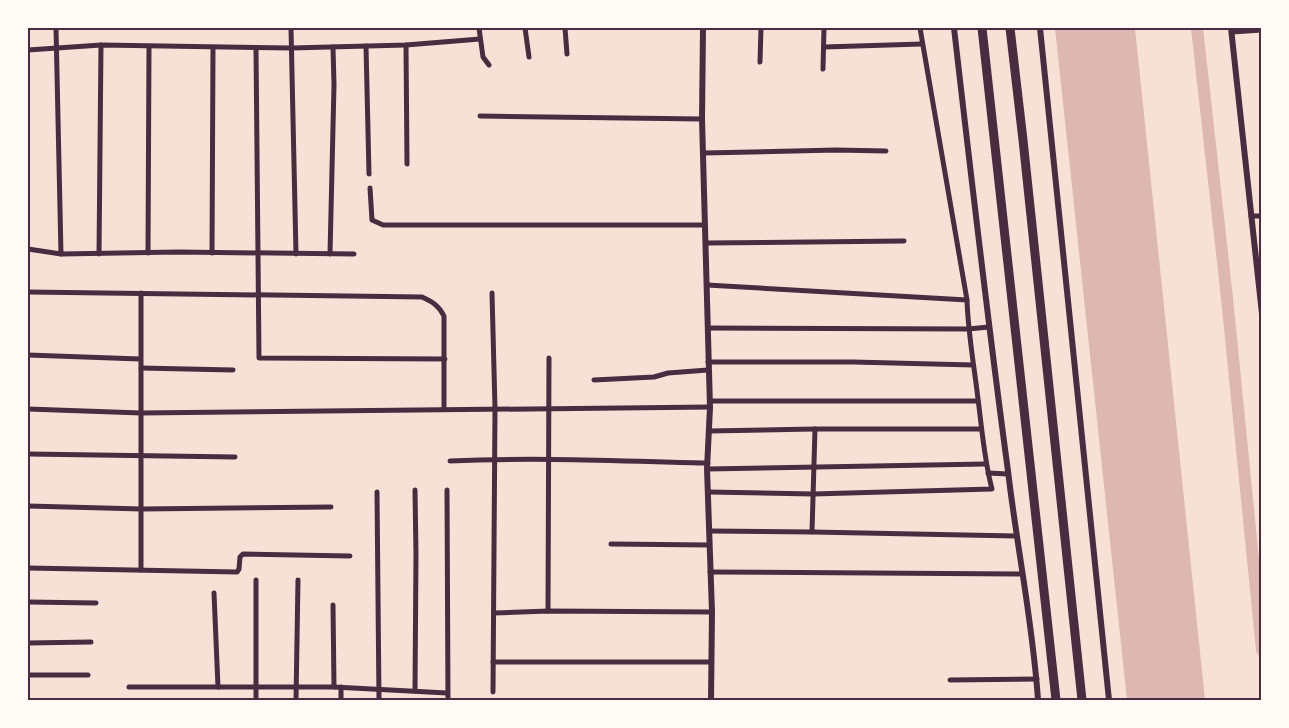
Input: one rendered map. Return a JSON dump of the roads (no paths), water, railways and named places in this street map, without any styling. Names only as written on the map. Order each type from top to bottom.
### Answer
[{"type":"highway","points":[[982,28],[1056,700]]},
{"type":"highway","points":[[1010,28],[1082,700]]},
{"type":"street","points":[[56,28],[61,254]]},
{"type":"street","points":[[291,28],[296,254]]},
{"type":"street","points":[[479,28],[483,58],[489,65]]},
{"type":"street","points":[[525,28],[529,57]]},
{"type":"street","points":[[565,28],[567,54]]},
{"type":"street","points":[[703,28],[702,119],[710,404],[708,492],[712,612],[712,700]]},
{"type":"street","points":[[760,62],[761,28]]},
{"type":"street","points":[[823,69],[824,28]]},
{"type":"street","points":[[708,492],[813,494],[992,489],[985,464],[980,429],[968,329],[968,300],[920,28]]},
{"type":"street","points":[[954,28],[989,327],[1037,679],[1038,700]]},
{"type":"street","points":[[1040,28],[1109,700]]},
{"type":"street","points":[[1262,30],[1232,30],[1262,314]]},
{"type":"street","points":[[28,50],[101,45],[213,48],[406,46],[480,39]]},
{"type":"street","points":[[824,47],[922,44]]},
{"type":"street","points":[[100,254],[101,45]]},
{"type":"street","points":[[366,46],[369,174]]},
{"type":"street","points":[[406,46],[406,164]]},
{"type":"street","points":[[148,253],[149,47]]},
{"type":"street","points":[[330,254],[334,85],[333,47]]},
{"type":"street","points":[[212,253],[213,48]]},
{"type":"street","points":[[256,48],[260,358],[445,359]]},
{"type":"street","points":[[480,116],[702,119]]},
{"type":"street","points":[[704,153],[836,150],[886,151]]},
{"type":"street","points":[[370,188],[372,220],[383,225],[705,225]]},
{"type":"street","points":[[1251,216],[1262,216]]},
{"type":"street","points":[[706,243],[904,241]]},
{"type":"street","points":[[28,249],[61,254],[354,254]]},
{"type":"street","points":[[707,285],[968,300]]},
{"type":"street","points":[[28,292],[422,297],[438,306],[444,316],[444,409]]},
{"type":"street","points":[[492,292],[495,408],[494,692]]},
{"type":"street","points":[[141,293],[142,570]]},
{"type":"street","points":[[708,328],[968,329],[989,327]]},
{"type":"street","points":[[28,355],[140,359]]},
{"type":"street","points":[[548,611],[549,358]]},
{"type":"street","points":[[708,362],[854,362],[973,365]]},
{"type":"street","points":[[141,368],[233,370]]},
{"type":"street","points":[[594,380],[654,377],[668,373],[708,370]]},
{"type":"street","points":[[28,409],[141,413],[978,401]]},
{"type":"street","points":[[812,532],[815,429]]},
{"type":"street","points":[[708,431],[980,429]]},
{"type":"street","points":[[28,454],[235,457]]},
{"type":"street","points":[[450,461],[495,459],[549,460],[814,468],[985,464]]},
{"type":"street","points":[[988,473],[1008,474]]},
{"type":"street","points":[[414,692],[415,490]]},
{"type":"street","points":[[447,490],[448,700]]},
{"type":"street","points":[[377,492],[379,700]]},
{"type":"street","points":[[28,506],[142,509],[331,507]]},
{"type":"street","points":[[709,531],[1016,536]]},
{"type":"street","points":[[611,544],[709,545]]},
{"type":"street","points":[[28,568],[237,572],[240,570],[240,557],[244,554],[350,556]]},
{"type":"street","points":[[710,572],[1022,574]]},
{"type":"street","points":[[256,580],[256,700]]},
{"type":"street","points":[[296,700],[298,580]]},
{"type":"street","points":[[214,593],[218,687]]},
{"type":"street","points":[[28,602],[96,603]]},
{"type":"street","points":[[333,605],[334,687]]},
{"type":"street","points":[[494,613],[548,611],[712,612]]},
{"type":"street","points":[[28,643],[91,642]]},
{"type":"street","points":[[494,662],[711,662]]},
{"type":"street","points":[[28,674],[88,675]]},
{"type":"street","points":[[950,680],[1037,679]]},
{"type":"street","points":[[129,687],[341,687],[448,693]]},
{"type":"street","points":[[341,687],[341,700]]},
{"type":"waterway","points":[[1197,28],[1227,298],[1262,650]]}]
